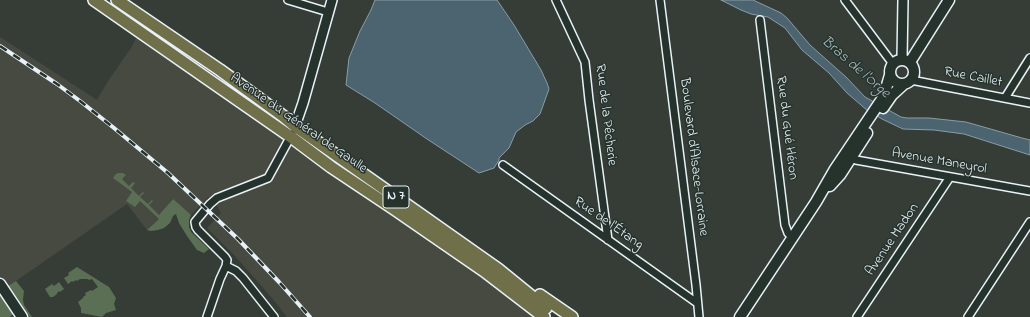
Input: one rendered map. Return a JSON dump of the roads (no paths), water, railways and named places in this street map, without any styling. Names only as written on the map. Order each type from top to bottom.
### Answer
[{"type":"main road","name":"Avenue du Général de Gaulle","points":[[94,0],[331,167],[484,272],[545,313],[558,317]]},
{"type":"main road","name":"Avenue du Général de Gaulle","points":[[117,0],[220,70],[295,126],[498,269],[523,283],[572,317]]},
{"type":"main road","points":[[740,317],[816,202],[840,175],[848,157],[881,105],[891,67],[902,62],[949,0]]},
{"type":"main road","points":[[881,105],[913,77],[914,69],[902,62]]},
{"type":"main road","points":[[890,75],[897,83],[907,82]]},
{"type":"main road","name":"Avenue du Général de Gaulle","points":[[498,269],[545,313]]},
{"type":"main road","points":[[0,284],[22,317]]},
{"type":"street","points":[[288,0],[328,12]]},
{"type":"street","points":[[207,317],[227,260],[198,230],[195,222],[217,198],[268,178],[295,126],[332,0]]},
{"type":"street","name":"Rue de la Pêcherie","points":[[556,0],[585,62],[608,240]]},
{"type":"street","name":"Boulevard d'Alsace-Lorraine","points":[[660,0],[699,317]]},
{"type":"street","points":[[845,0],[902,62]]},
{"type":"street","points":[[902,62],[904,0]]},
{"type":"street","name":"Rue du Gué Héron","points":[[760,20],[785,225],[788,233],[792,237]]},
{"type":"street","points":[[1005,98],[1030,58]]},
{"type":"street","name":"Rue Caillet","points":[[907,82],[1030,103]]},
{"type":"street","name":"Avenue Maneyrol","points":[[848,157],[1030,191]]},
{"type":"street","name":"Rue de l'Étang","points":[[503,165],[698,303]]},
{"type":"street","name":"Avenue Madon","points":[[857,317],[950,177]]},
{"type":"street","points":[[968,317],[1030,222]]},
{"type":"street","points":[[226,266],[238,273],[274,317]]},
{"type":"water","points":[[375,0],[497,0],[541,70],[549,89],[540,114],[533,121],[516,132],[509,148],[499,158],[494,168],[479,173],[346,85],[349,58]]},
{"type":"water","points":[[721,0],[753,0],[781,13],[810,45],[846,77],[865,97],[901,117],[966,122],[1030,140],[1030,155],[964,134],[934,130],[903,129],[882,119],[868,111],[847,93],[829,73],[802,50],[785,28],[768,17],[751,14]]},
{"type":"railway","points":[[0,46],[80,101],[168,173],[238,239],[310,317]]},
{"type":"water label","name":"Bras de l'Orge","points":[[855,68]]}]
